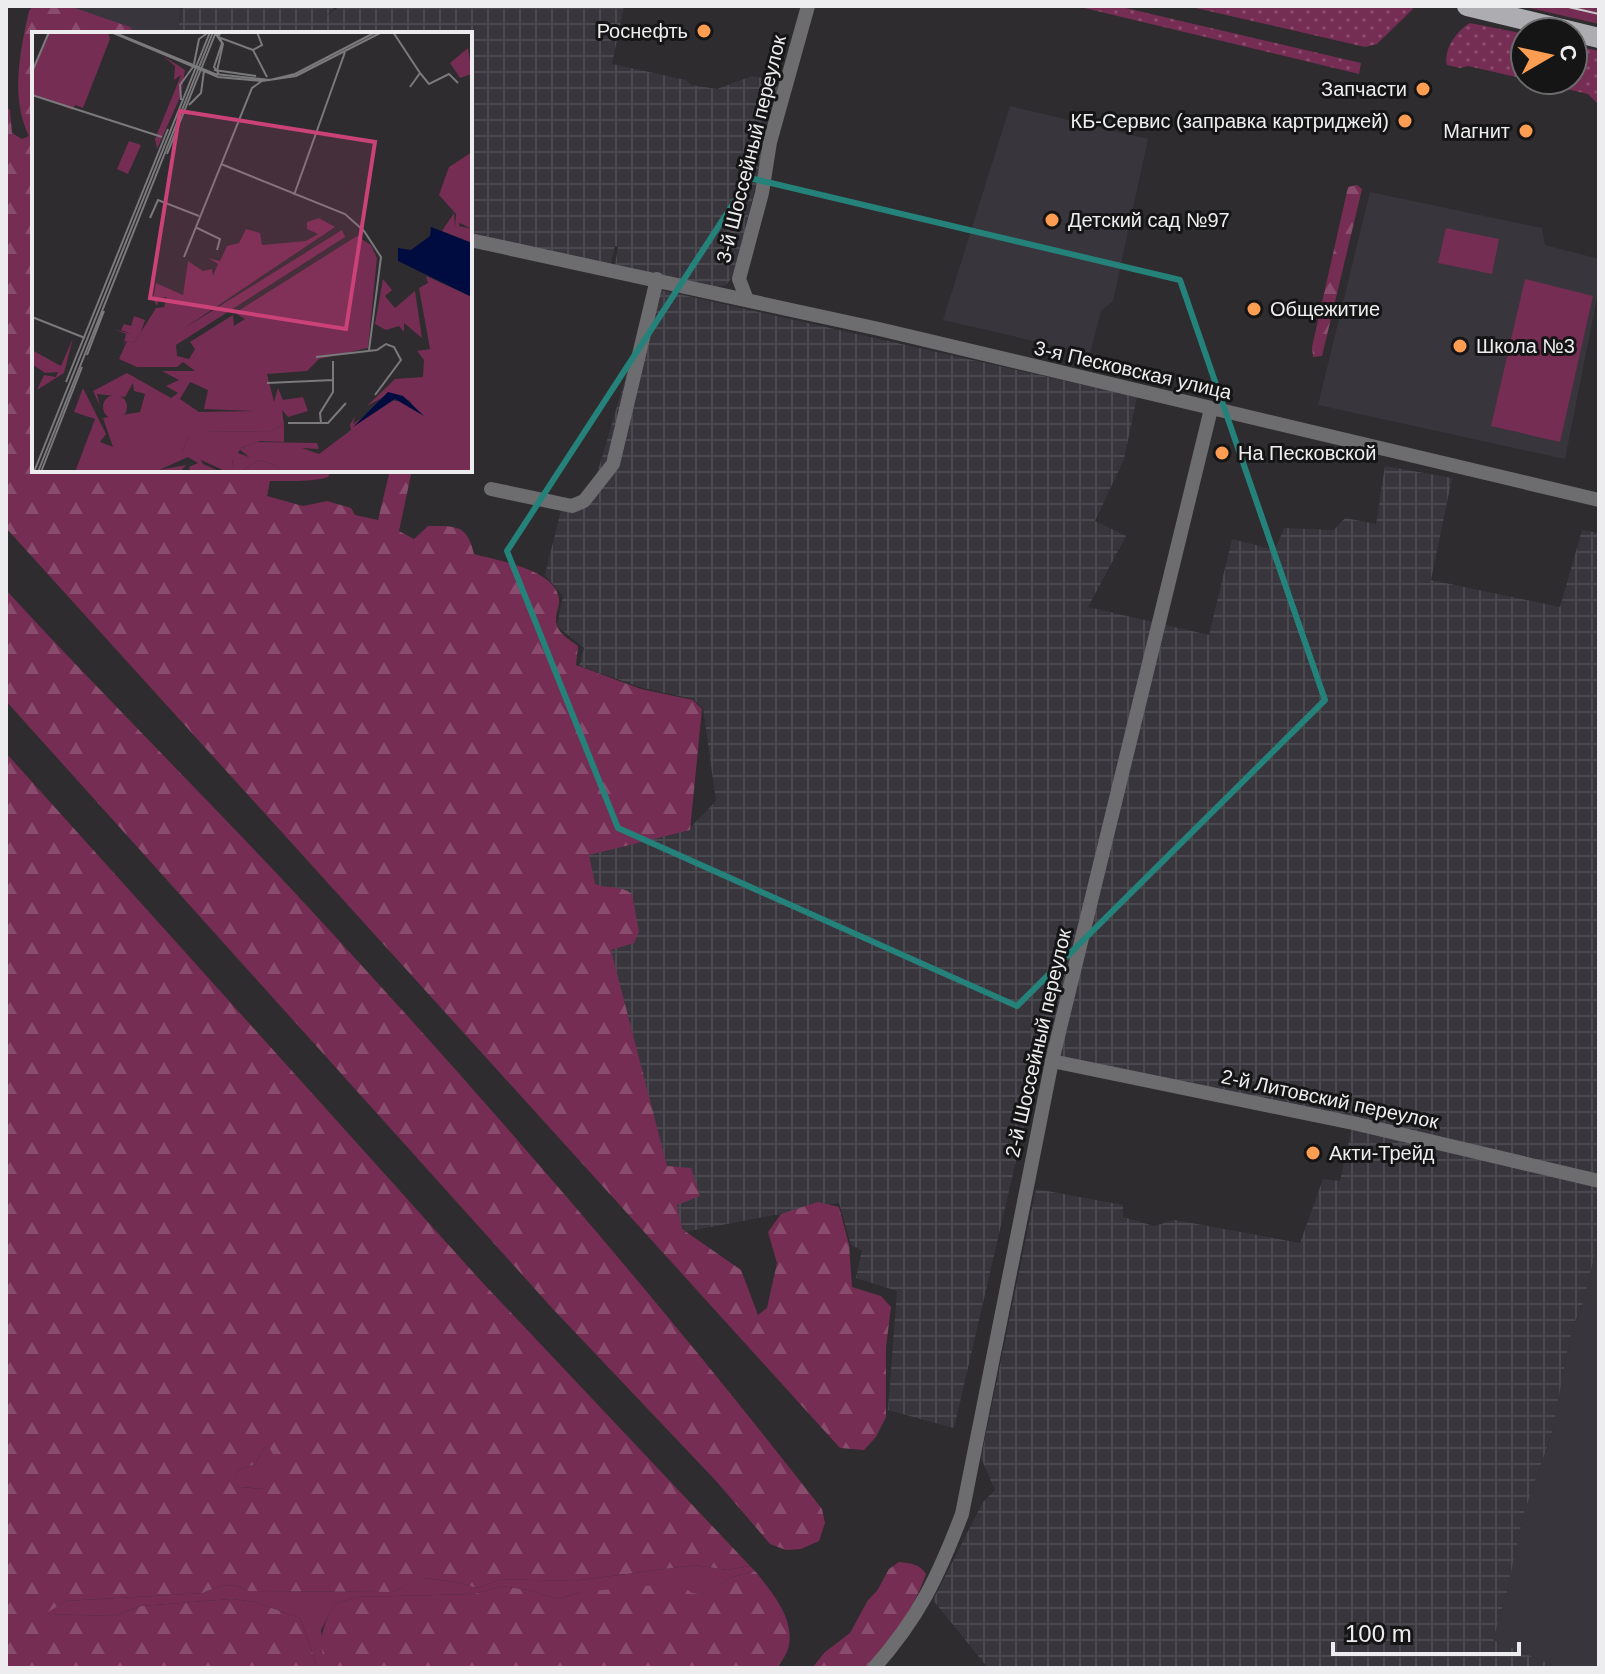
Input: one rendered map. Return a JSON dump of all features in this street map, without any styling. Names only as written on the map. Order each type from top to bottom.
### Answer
[{"type":"main road","points":[[1467,6],[1599,38]]},
{"type":"street","name":"3-й Шоссейный переулок","points":[[747,300],[739,279],[760,204],[770,142],[808,6]]},
{"type":"street","name":"3-я Песковская улица","points":[[472,240],[879,329],[1599,500]]},
{"type":"street","points":[[491,489],[572,506],[584,501],[613,464],[657,279]]},
{"type":"street","name":"2-й Шоссейный переулок","points":[[874,1668],[921,1608],[962,1514],[1052,1061],[1211,409]]},
{"type":"street","name":"2-й Литовский переулок","points":[[1052,1061],[1353,1123],[1599,1181]]},
{"type":"highlighted area","points":[[750,178],[1180,280],[1325,700],[1017,1006],[618,828],[507,551]]},
{"type":"shaded area","points":[[39,6],[182,6],[177,32],[99,32]]},
{"type":"shaded area","points":[[183,6],[336,6],[325,17],[340,6],[624,6],[612,64],[717,89],[752,76],[781,82],[734,275],[726,285],[716,287],[615,265],[618,247],[615,246],[609,270],[472,240],[472,32],[177,32]]},
{"type":"shaded area","name":"Детский сад №97","points":[[1010,106],[1148,139],[1113,301],[1101,311],[1090,354],[943,320]]},
{"type":"shaded area","name":"Школа №3","points":[[1370,192],[1542,228],[1545,245],[1599,259],[1599,288],[1565,459],[1318,405]]},
{"type":"shaded area","points":[[652,288],[1137,397],[1124,459],[1095,521],[1126,536],[1088,607],[1209,635],[1232,539],[1275,550],[1284,528],[1334,530],[1345,518],[1376,524],[1385,466],[1452,478],[1431,580],[1560,607],[1582,530],[1599,533],[1599,1238],[1582,1306],[1572,1328],[1552,1433],[1523,1516],[1493,1640],[1559,1668],[988,1668],[933,1600],[983,1502],[995,1490],[981,1458],[1036,1189],[1123,1205],[1123,1217],[1154,1226],[1175,1220],[1300,1243],[1323,1179],[1340,1181],[1353,1123],[1052,1061],[1039,1061],[954,1428],[888,1410],[897,1291],[856,1278],[862,1250],[851,1245],[839,1203],[679,1233],[579,851],[690,828],[716,801],[703,708],[693,699],[643,688],[579,666],[584,648],[557,626],[563,596],[545,575],[561,510],[594,484]]},
{"type":"shaded area","points":[[1599,1238],[1599,1668],[1559,1668],[1493,1640],[1523,1516],[1552,1433],[1572,1328],[1582,1306]]},
{"type":"green space","points":[[33,6],[72,7],[130,27],[134,32],[32,32],[32,472],[330,472],[322,479],[270,481],[267,496],[303,506],[327,501],[351,508],[355,515],[378,520],[390,472],[412,472],[399,531],[414,539],[428,526],[453,527],[468,537],[474,554],[537,573],[555,589],[559,601],[556,623],[563,635],[578,646],[576,665],[641,689],[693,700],[702,709],[690,830],[589,855],[595,884],[623,889],[632,894],[639,932],[634,943],[611,950],[667,1166],[691,1168],[700,1196],[677,1205],[682,1229],[741,1270],[758,1315],[767,1308],[777,1263],[768,1232],[781,1214],[818,1202],[839,1207],[849,1245],[852,1287],[881,1296],[891,1307],[886,1347],[886,1417],[876,1437],[864,1450],[840,1448],[6,528],[6,106],[10,110],[12,133],[22,139],[29,136],[20,106],[18,74],[29,11]]},
{"type":"green space","points":[[1076,6],[1117,6],[1361,63],[1359,74]]},
{"type":"green space","points":[[1187,6],[1411,6],[1413,9],[1377,44],[1365,47]]},
{"type":"green space","points":[[1521,6],[1599,6],[1599,24],[1589,22],[1589,16],[1564,16]]},
{"type":"green space","points":[[1470,23],[1509,31],[1509,75],[1468,66],[1447,65],[1447,53],[1460,30]]},
{"type":"green space","points":[[1589,49],[1599,51],[1599,105],[1589,95]]},
{"type":"green space","points":[[1357,185],[1362,189],[1322,356],[1313,357],[1312,347],[1348,187]]},
{"type":"green space","points":[[1446,228],[1499,239],[1492,274],[1438,263]]},
{"type":"green space","points":[[1525,279],[1593,296],[1560,442],[1491,426]]},
{"type":"green space","points":[[6,590],[321,921],[578,1210],[702,1358],[822,1509],[825,1523],[819,1541],[801,1549],[786,1550],[770,1544],[717,1482],[552,1308],[6,701]]},
{"type":"green space","points":[[6,753],[481,1281],[750,1566],[727,1570],[695,1565],[573,1581],[502,1579],[477,1588],[426,1578],[391,1592],[249,1591],[226,1585],[203,1593],[66,1601],[45,1614],[114,1616],[141,1606],[232,1599],[255,1602],[300,1618],[318,1668],[6,1668]],"holes":[[[268,1446],[273,1454],[273,1479],[263,1489],[240,1487],[234,1481],[238,1470],[255,1464],[264,1448]]]},
{"type":"green space","points":[[268,1446],[273,1453],[273,1479],[264,1489],[240,1487],[233,1482],[238,1470],[255,1464]]},
{"type":"green space","points":[[899,1562],[918,1566],[926,1574],[908,1612],[884,1646],[865,1668],[812,1668],[825,1652],[850,1633],[889,1569]]},
{"type":"green space","points":[[695,1565],[727,1570],[750,1566],[755,1571],[729,1578],[707,1595],[581,1592],[559,1599],[502,1586],[474,1594],[356,1597],[335,1604],[321,1630],[326,1668],[318,1668],[300,1618],[255,1602],[232,1599],[141,1606],[114,1616],[43,1614],[66,1601],[203,1593],[226,1585],[249,1591],[391,1592],[425,1578],[477,1588],[502,1579],[573,1581]]},
{"type":"green space","points":[[755,1571],[780,1605],[788,1624],[788,1648],[777,1668],[326,1668],[322,1635],[330,1613],[335,1604],[356,1597],[474,1594],[502,1586],[559,1599],[581,1592],[678,1583],[692,1593],[706,1595],[729,1578]]},
{"type":"tram line","points":[[1564,6],[1599,14]]},
{"type":"place","name":"Роснефть","points":[[704,31]]},
{"type":"place","name":"Запчасти","points":[[1423,89]]},
{"type":"place","name":"КБ-Сервис (заправка картриджей)","points":[[1405,121]]},
{"type":"place","name":"Магнит","points":[[1526,131]]},
{"type":"place","name":"Детский сад №97","points":[[1052,220]]},
{"type":"place","name":"Общежитие","points":[[1254,309]]},
{"type":"place","name":"Школа №3","points":[[1460,346]]},
{"type":"place","name":"На Песковской","points":[[1222,453]]},
{"type":"place","name":"Акти-Трейд","points":[[1313,1153]]}]
